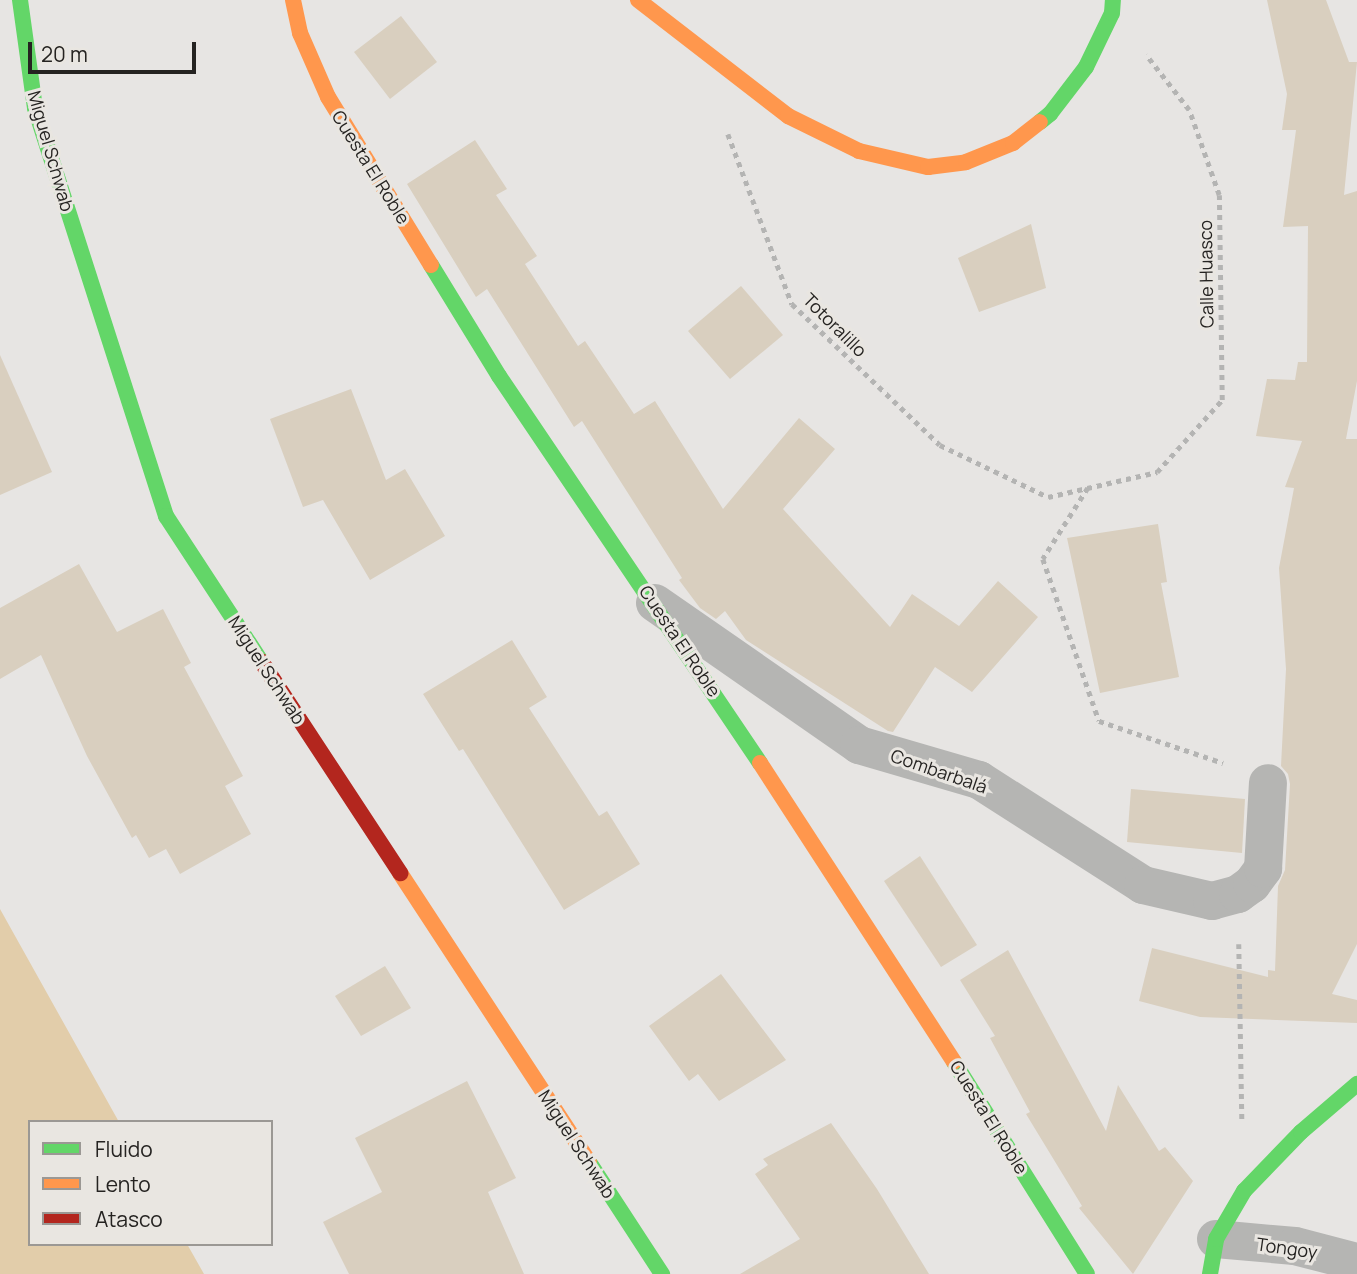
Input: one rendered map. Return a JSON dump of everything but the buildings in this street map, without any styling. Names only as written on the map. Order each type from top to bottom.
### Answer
[{"type":"main road","name":"Miguel Schwab","points":[[20,0],[35,108],[166,516],[662,1274]]},
{"type":"main road","name":"Cuesta El Roble","points":[[293,0],[300,33],[335,108],[499,376],[655,603],[902,978],[1087,1274]]},
{"type":"main road","points":[[639,0],[788,116],[859,151],[928,167],[966,162],[1013,143],[1050,114],[1087,67],[1113,6]]},
{"type":"main road","points":[[1213,1257],[1244,1191],[1301,1132],[1357,1084]]},
{"type":"street","name":"Combarbalá","points":[[655,603],[859,745],[979,780],[1143,885],[1212,901],[1238,894]]},
{"type":"street","points":[[1238,894],[1252,884],[1263,869],[1268,783]]},
{"type":"street","name":"Tongoy","points":[[1213,1257],[1295,1245],[1357,1262]]},
{"type":"path","name":"Calle Huasco","points":[[1089,488],[1157,472],[1222,400],[1219,195],[1189,110],[1113,6]]},
{"type":"path","name":"Totoralillo","points":[[723,122],[792,304],[940,445],[1048,497],[1089,488]]},
{"type":"path","points":[[1089,488],[1043,559],[1099,721],[1208,757],[1268,783]]},
{"type":"path","points":[[1238,894],[1244,1191]]},
{"type":"shaded area","points":[[0,909],[118,1120],[28,1120],[28,1246],[188,1246],[204,1274],[0,1274]]},
{"type":"traffic: fast","points":[[20,0],[35,108],[166,516],[261,661]]},
{"type":"traffic: fast","points":[[1040,122],[1050,114],[1086,67],[1112,13],[1113,0]]},
{"type":"traffic: fast","points":[[431,265],[499,376],[760,763]]},
{"type":"traffic: fast","points":[[954,1062],[1087,1274]]},
{"type":"traffic: fast","points":[[1210,1274],[1216,1239],[1244,1191],[1301,1132],[1357,1084]]},
{"type":"traffic: fast","points":[[589,1162],[662,1274]]},
{"type":"traffic: slow","points":[[293,0],[300,33],[328,97],[431,265]]},
{"type":"traffic: slow","points":[[638,0],[788,116],[859,151],[928,167],[966,162],[1013,143],[1040,122]]},
{"type":"traffic: slow","points":[[760,763],[954,1062]]},
{"type":"traffic: slow","points":[[400,873],[589,1162]]},
{"type":"traffic: jam","points":[[261,661],[400,873]]}]
